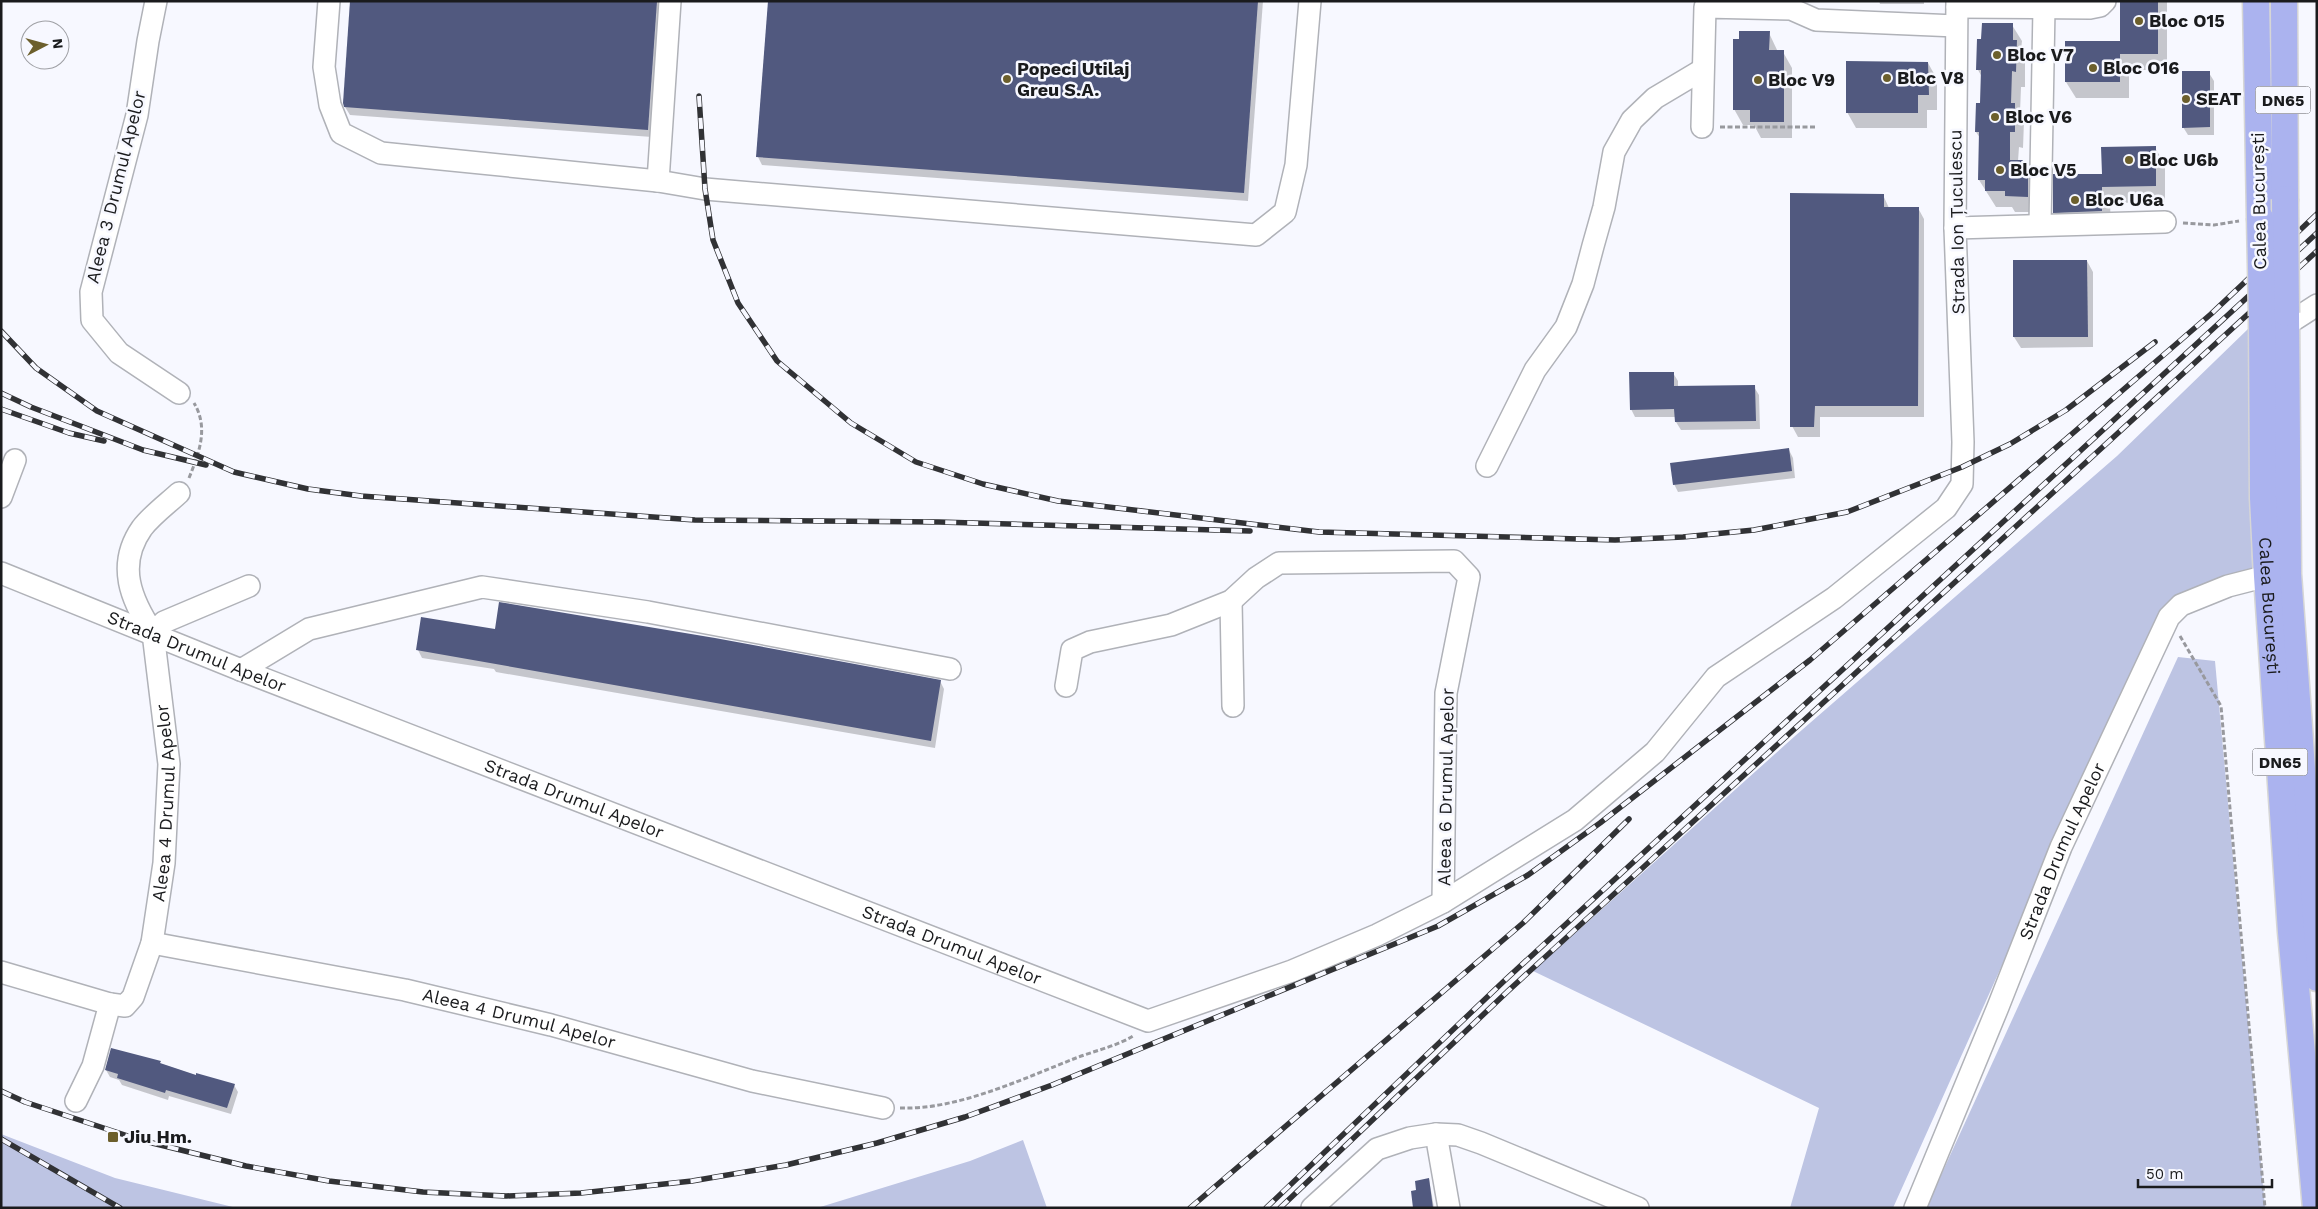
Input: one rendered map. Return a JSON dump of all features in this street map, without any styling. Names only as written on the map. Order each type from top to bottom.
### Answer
[{"type":"main road","name":"Calea București","points":[[2256,1],[2260,218],[2274,320]]},
{"type":"main road","name":"Calea București","points":[[2284,1],[2285,199],[2274,320],[2263,498],[2277,575],[2317,978]]},
{"type":"main road","points":[[2257,88],[2283,88]]},
{"type":"main road","name":"Calea București","points":[[2277,575],[2291,932],[2316,1208]]},
{"type":"street","name":"Aleea 3 Drumul Apelor","points":[[156,1],[137,115],[90,292],[92,320],[119,353],[179,393]]},
{"type":"street","points":[[329,1],[324,66],[330,105],[341,133],[381,153],[658,181],[705,189],[1256,235],[1284,212],[1296,165],[1310,1]]},
{"type":"street","points":[[658,181],[670,1]]},
{"type":"street","points":[[1702,127],[1705,7],[1791,9],[1816,20],[1957,11],[2090,8],[2100,6],[2105,1]]},
{"type":"street","points":[[2040,226],[2044,8]]},
{"type":"street","name":"Strada Ion Țuculescu","points":[[1443,902],[1574,820],[1655,752],[1716,677],[1834,598],[1946,508],[1962,484],[1963,442],[1955,228],[1957,11]]},
{"type":"street","points":[[1487,466],[1535,370],[1566,327],[1583,284],[1594,246],[1604,207],[1614,152],[1632,120],[1655,98],[1702,70]]},
{"type":"street","points":[[1955,228],[2165,222]]},
{"type":"street","points":[[2274,320],[2317,305]]},
{"type":"street","points":[[1,497],[15,460]]},
{"type":"street","points":[[179,493],[141,529],[128,563],[128,579],[137,608],[152,633],[164,622],[249,586]]},
{"type":"street","name":"Aleea 6 Drumul Apelor","points":[[1066,686],[1072,650],[1090,642],[1171,625],[1231,601],[1256,578],[1279,563],[1454,561],[1469,577],[1446,693],[1443,902],[1378,935],[1292,971],[1148,1021]]},
{"type":"street","name":"Strada Drumul Apelor","points":[[1,573],[241,670],[1148,1021]]},
{"type":"street","name":"Strada Drumul Apelor","points":[[1915,1208],[2061,847],[2169,617],[2181,605],[2228,586],[2277,575]]},
{"type":"street","points":[[241,670],[309,628],[482,587],[648,612],[950,670]]},
{"type":"street","points":[[1231,601],[1232,706]]},
{"type":"street","name":"Aleea 4 Drumul Apelor","points":[[110,1004],[125,1006],[133,997],[152,943],[164,863],[169,764],[152,633]]},
{"type":"street","name":"Aleea 4 Drumul Apelor","points":[[152,943],[406,990],[551,1025],[752,1080],[883,1108]]},
{"type":"street","points":[[1,972],[110,1004],[93,1066],[76,1101]]},
{"type":"street","points":[[1436,1134],[1449,1208]]},
{"type":"street","points":[[1312,1208],[1377,1148],[1410,1138],[1436,1134],[1458,1135],[1481,1142],[1638,1208]]},
{"type":"path","points":[[1702,127],[1815,127]]},
{"type":"path","points":[[2165,222],[2214,224]]},
{"type":"path","points":[[179,393],[193,402],[203,423],[202,436],[193,469],[187,483],[179,493]]},
{"type":"path","points":[[2169,617],[2220,706],[2265,1208]]},
{"type":"path","points":[[883,1108],[923,1109],[1008,1084],[1132,1037],[1148,1021]]},
{"type":"shaded area","points":[[2248,329],[2252,568],[2161,611],[1893,1208],[1790,1208],[1819,1108],[1533,971],[1795,736],[2117,456]]},
{"type":"shaded area","points":[[2178,657],[2215,661],[2265,1208],[1926,1208]]},
{"type":"shaded area","points":[[1,1134],[115,1178],[237,1208],[1,1208]]},
{"type":"shaded area","points":[[1023,1140],[1047,1208],[817,1208],[970,1161]]},
{"type":"building","points":[[350,1],[657,1],[648,130],[344,107]]},
{"type":"building","name":"Popeci Utilaj Greu S.A.","points":[[768,1],[1258,1],[1244,193],[756,157]]},
{"type":"building","points":[[2120,1],[2158,1],[2158,54],[2120,54],[2120,82],[2065,82],[2065,41],[2120,41]]},
{"type":"building","points":[[1982,23],[2013,23],[2013,40],[2017,40],[2016,72],[2012,71],[2011,103],[2015,103],[2015,132],[2010,132],[2010,160],[2023,160],[2023,174],[2028,174],[2028,197],[2005,196],[2005,191],[1985,191],[1985,180],[1978,180],[1979,132],[1975,132],[1976,103],[1980,103],[1981,70],[1976,70],[1977,39],[1981,39]]},
{"type":"building","name":"Bloc V9","points":[[1739,31],[1770,31],[1769,50],[1784,50],[1784,122],[1750,122],[1750,110],[1733,110],[1733,39],[1739,39]]},
{"type":"building","name":"Bloc V8","points":[[1846,61],[1928,62],[1929,95],[1918,95],[1918,113],[1846,113]]},
{"type":"building","points":[[2182,71],[2210,71],[2210,127],[2182,128]]},
{"type":"building","points":[[2156,146],[2156,186],[2102,187],[2102,211],[2053,213],[2053,174],[2102,174],[2101,147]]},
{"type":"building","points":[[1790,193],[1884,194],[1884,207],[1919,207],[1918,406],[1815,406],[1814,427],[1790,427]]},
{"type":"building","points":[[2013,260],[2087,260],[2088,337],[2013,337]]},
{"type":"building","points":[[1629,372],[1674,372],[1674,386],[1755,385],[1756,421],[1675,422],[1674,409],[1630,410]]},
{"type":"building","points":[[1789,448],[1792,471],[1673,485],[1670,463]]},
{"type":"building","points":[[499,602],[715,638],[941,680],[931,741],[416,650],[421,617],[495,629]]},
{"type":"building","points":[[111,1048],[161,1061],[160,1063],[196,1075],[196,1073],[235,1084],[227,1108],[166,1090],[165,1093],[117,1078],[118,1074],[105,1070]]},
{"type":"building","points":[[1429,1178],[1433,1208],[1413,1208],[1411,1191],[1416,1190],[1415,1181]]},
{"type":"railway","points":[[699,96],[705,189],[713,240],[738,303],[777,361],[851,423],[916,462],[983,484],[1058,501],[1319,532],[1615,540],[1683,537],[1754,530],[1847,512],[1962,467],[2010,444],[2066,410],[2155,342]]},
{"type":"railway","points":[[1,1091],[25,1102],[140,1140],[246,1166],[329,1181],[423,1192],[506,1196],[581,1193],[692,1181],[786,1165],[877,1143],[965,1117],[1052,1085],[1438,926],[1528,875],[1600,823],[1810,660],[2211,314],[2317,214]]},
{"type":"railway","points":[[1266,1208],[1503,982],[2317,233]]},
{"type":"railway","points":[[1280,1208],[1508,991],[2317,251]]},
{"type":"railway","points":[[1,331],[36,368],[97,411],[234,472],[308,489],[361,496],[695,520],[939,522],[1250,531]]},
{"type":"railway","points":[[1,393],[31,407],[143,450],[206,465]]},
{"type":"railway","points":[[1,409],[69,433],[104,441]]},
{"type":"railway","points":[[1190,1208],[1523,923],[1629,819]]},
{"type":"railway","points":[[1,1139],[120,1208]]},
{"type":"place","name":"Bloc O15","points":[[2139,21]]},
{"type":"place","name":"Bloc V7","points":[[1997,55]]},
{"type":"place","name":"Bloc O16","points":[[2093,68]]},
{"type":"place","name":"Bloc V8","points":[[1887,78]]},
{"type":"place","name":"Popeci Utilaj Greu S.A.","points":[[1007,79]]},
{"type":"place","name":"Bloc V9","points":[[1758,80]]},
{"type":"place","name":"SEAT","points":[[2186,99]]},
{"type":"place","name":"Bloc V6","points":[[1995,117]]},
{"type":"place","name":"Bloc U6b","points":[[2129,160]]},
{"type":"place","name":"Bloc V5","points":[[2000,170]]},
{"type":"place","name":"Bloc U6a","points":[[2075,200]]},
{"type":"place","name":"Jiu Hm.","points":[[113,1137]]}]
